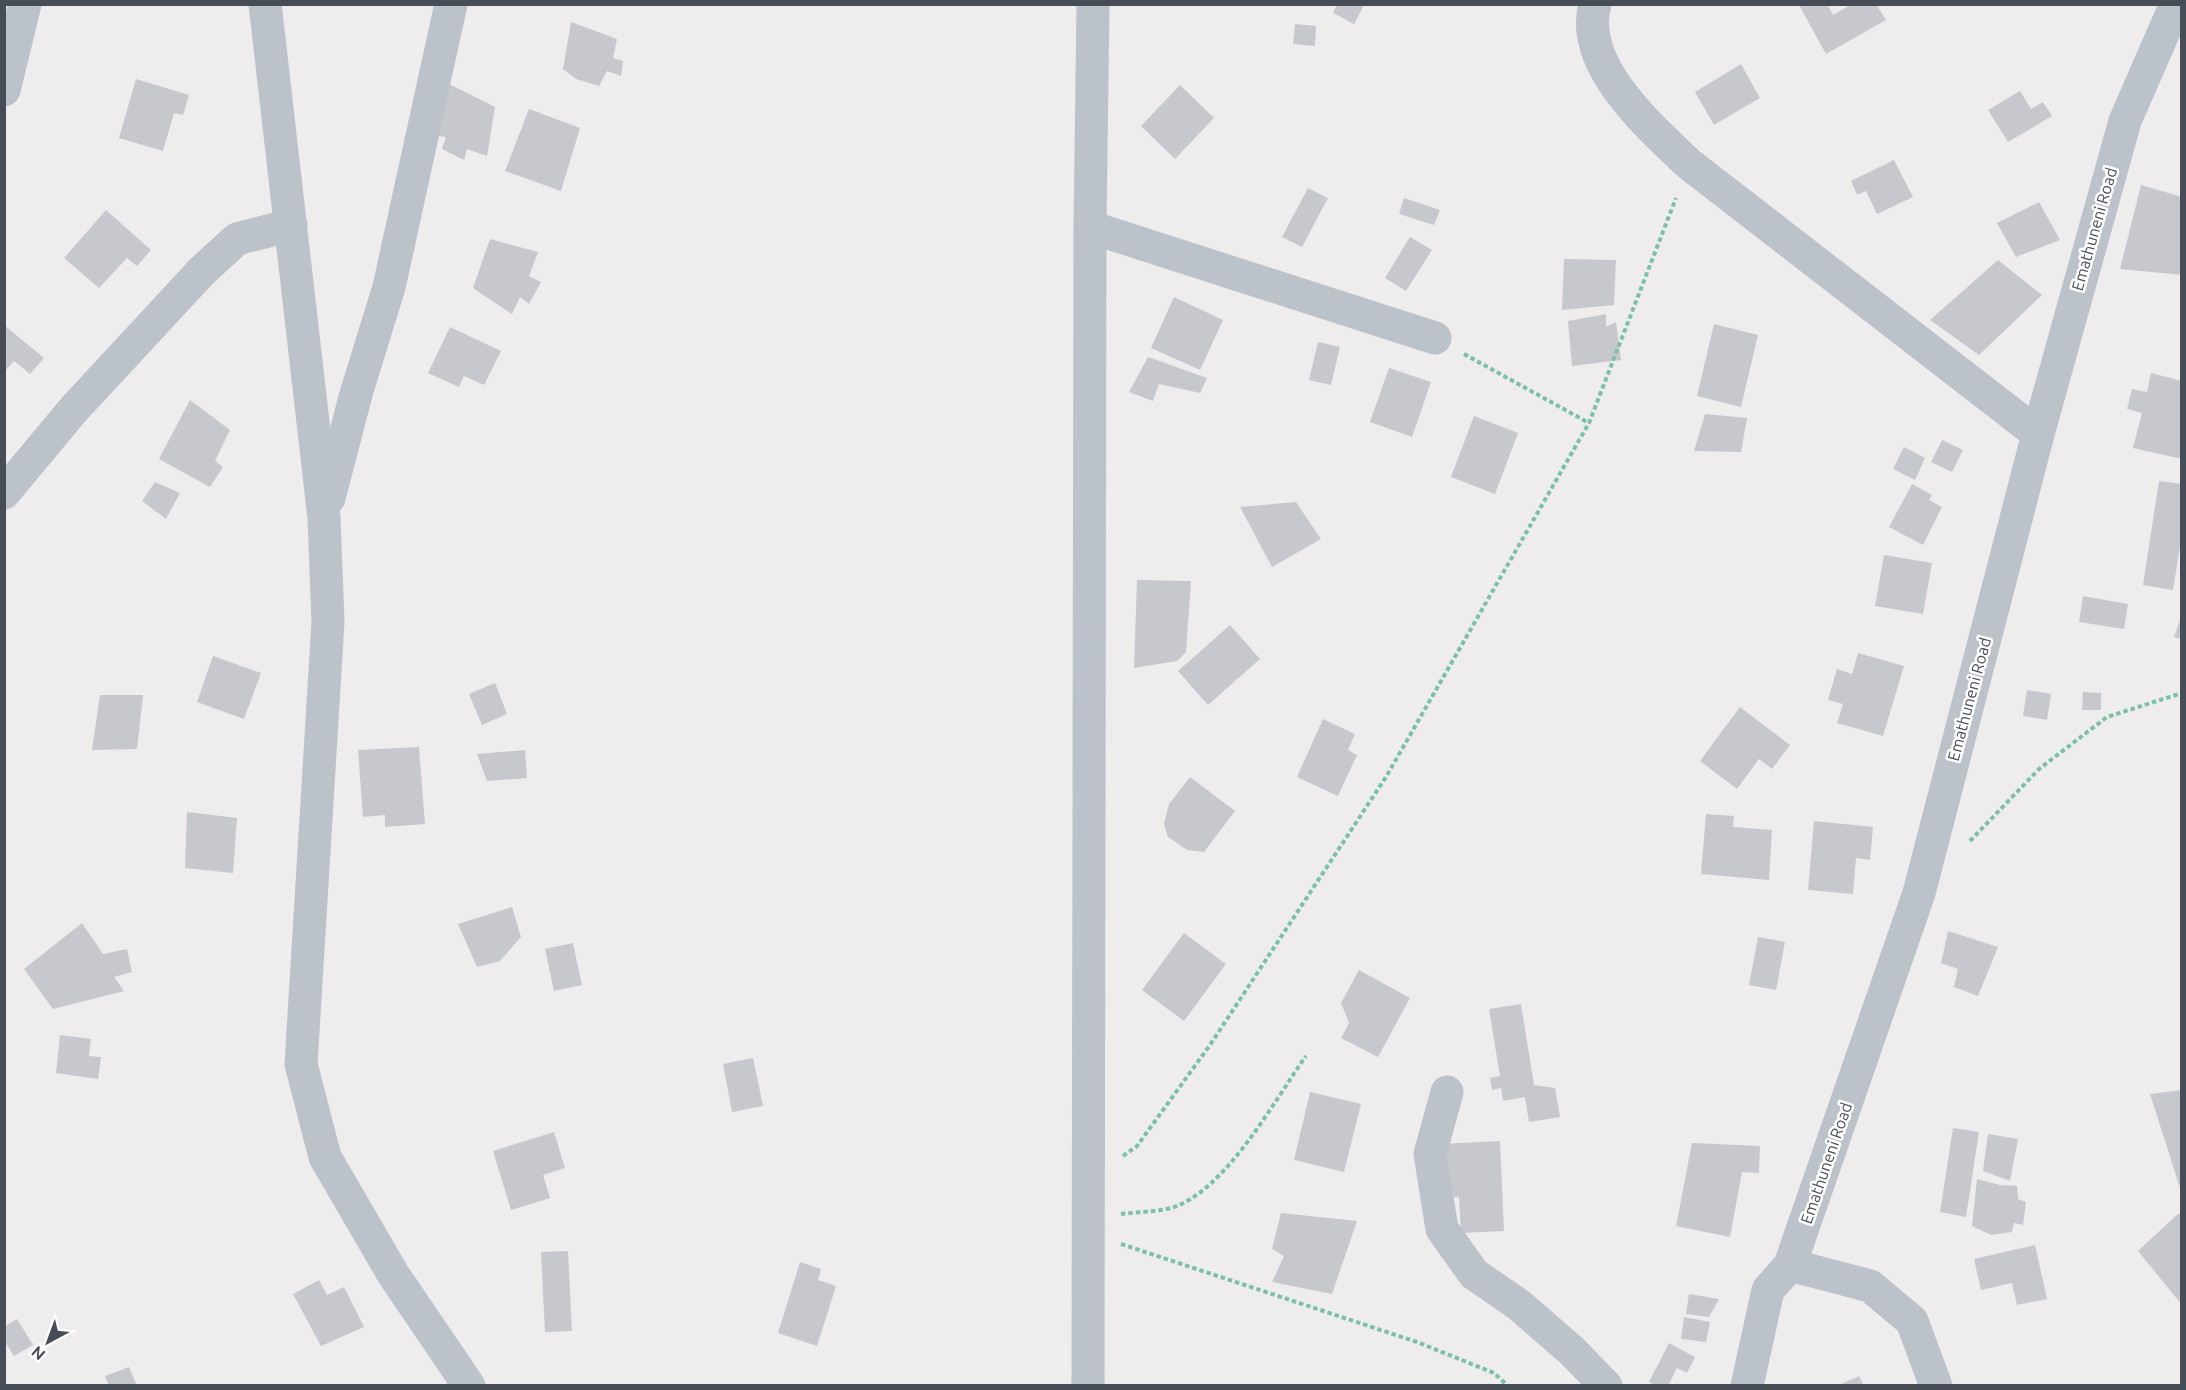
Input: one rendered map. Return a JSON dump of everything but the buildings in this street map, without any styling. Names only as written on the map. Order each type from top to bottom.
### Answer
[{"type":"street","points":[[4,90],[25,4]]},
{"type":"street","points":[[266,4],[324,518],[328,622],[301,1064],[325,1157],[393,1274],[469,1386]]},
{"type":"street","points":[[324,518],[356,394],[389,287],[450,4]]},
{"type":"street","points":[[1088,1386],[1090,227],[1093,4]]},
{"type":"street","name":"Emathuneni Road","points":[[1747,1386],[1768,1290],[1790,1265],[1919,893],[2038,434],[2125,121],[2176,4]]},
{"type":"street","points":[[1601,9],[1595,46],[1607,72],[1641,119],[1689,164],[2038,434]]},
{"type":"street","points":[[4,494],[74,409],[228,247],[237,239],[291,225]]},
{"type":"street","points":[[1090,227],[1435,338]]},
{"type":"street","points":[[1447,1092],[1430,1155],[1442,1229],[1474,1274],[1519,1305],[1572,1351],[1606,1386]]},
{"type":"street","points":[[1790,1265],[1870,1286],[1912,1321],[1936,1386]]},
{"type":"path","points":[[1089,1182],[1137,1146],[1230,1015],[1386,777],[1589,423],[1689,164]]},
{"type":"path","points":[[1435,338],[1589,423]]},
{"type":"path","points":[[1967,843],[2039,769],[2106,717],[2181,693]]},
{"type":"path","points":[[1089,1226],[1171,1208],[1205,1191],[1235,1159],[1306,1056]]},
{"type":"path","points":[[1089,1226],[1417,1342],[1494,1373],[1508,1386]]}]
